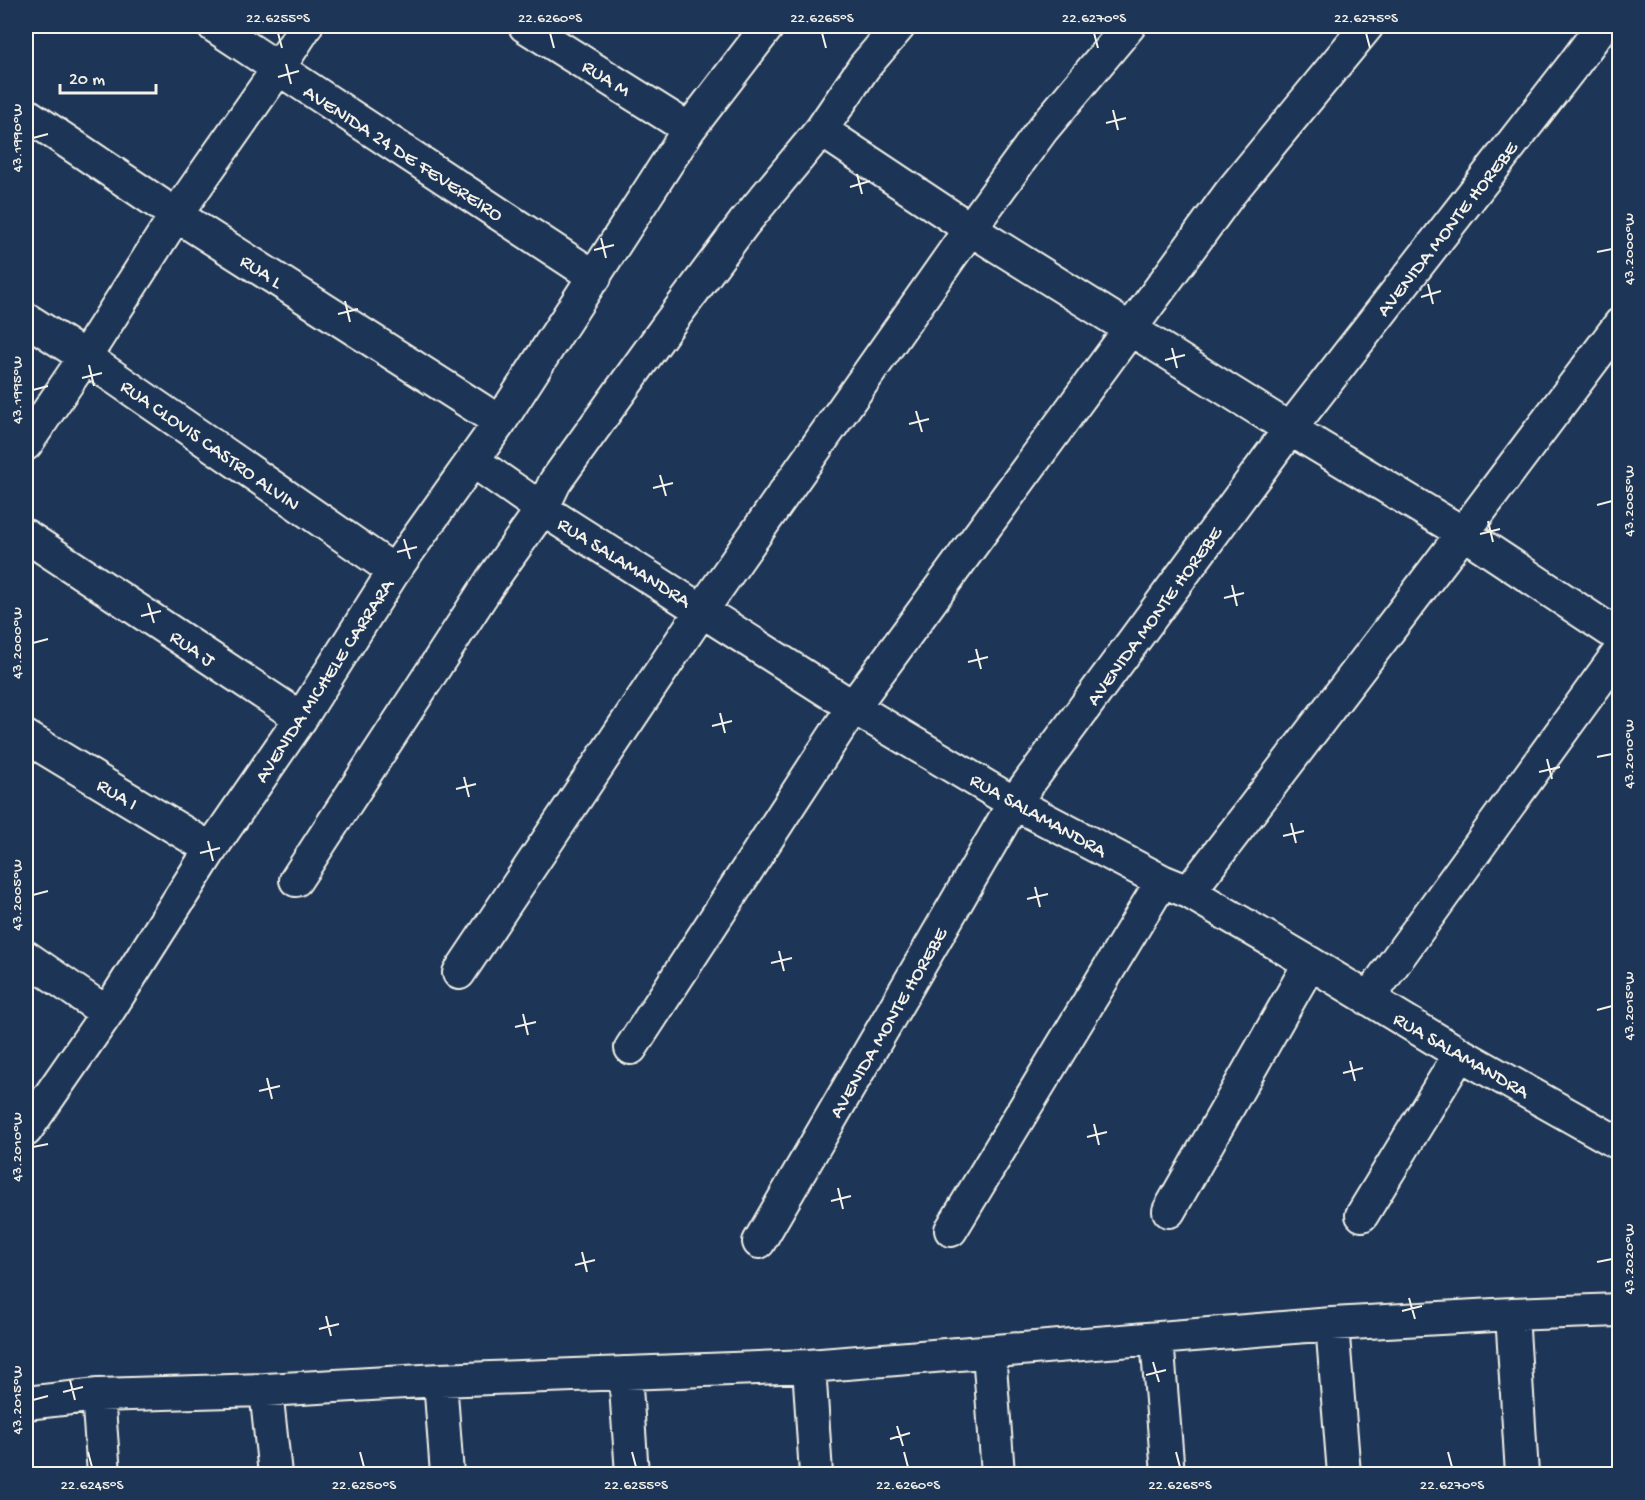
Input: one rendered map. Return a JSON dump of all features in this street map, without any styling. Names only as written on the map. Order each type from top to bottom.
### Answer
[{"type":"street","name":"AVENIDA 24 DE FEVEREIRO","points":[[214,26],[595,277]]},
{"type":"street","points":[[26,444],[86,357],[176,215],[306,26]]},
{"type":"street","name":"RUA M","points":[[525,26],[689,129]]},
{"type":"street","name":"AVENIDA MICHELE CARRARA","points":[[26,1130],[107,1013],[212,849],[301,718],[394,571],[500,423],[689,129],[768,26]]},
{"type":"street","points":[[296,880],[491,581],[542,509],[555,482],[744,223],[821,130],[864,67],[899,26]]},
{"type":"street","points":[[459,973],[702,610],[970,229],[1042,130],[1129,26]]},
{"type":"street","points":[[631,1048],[853,707],[1230,193],[1367,26]]},
{"type":"street","name":"AVENIDA MONTE HOREBE","points":[[759,1242],[1014,803],[1290,429],[1602,26]]},
{"type":"street","name":"RUA L","points":[[26,114],[176,215],[500,423]]},
{"type":"street","points":[[821,130],[970,229],[1290,429],[1463,533],[1620,638]]},
{"type":"street","name":"RUA CLOVIS CASTRO ALVIN","points":[[26,319],[86,357],[394,571]]},
{"type":"street","points":[[951,1230],[1176,887],[1463,533],[1620,324]]},
{"type":"street","name":"RUA SALAMANDRA","points":[[473,461],[542,509],[853,707],[1014,803],[1176,887],[1310,963],[1460,1054],[1620,1144]]},
{"type":"street","name":"RUA J","points":[[26,536],[301,718]]},
{"type":"street","points":[[1368,999],[1620,651]]},
{"type":"street","name":"RUA I","points":[[26,737],[212,849]]},
{"type":"street","points":[[26,957],[107,1013]]},
{"type":"street","points":[[1169,1211],[1310,963]]},
{"type":"street","points":[[1362,1215],[1460,1054]]},
{"type":"street","points":[[26,1403],[98,1395],[266,1390],[440,1380],[809,1366],[1332,1324],[1620,1310]]},
{"type":"street","points":[[1512,1314],[1522,1474]]},
{"type":"street","points":[[1332,1324],[1344,1474]]},
{"type":"street","points":[[1157,1339],[1168,1474]]},
{"type":"street","points":[[989,1352],[998,1474]]},
{"type":"street","points":[[809,1366],[816,1474]]},
{"type":"street","points":[[625,1373],[632,1474]]},
{"type":"street","points":[[440,1380],[447,1474]]},
{"type":"street","points":[[266,1390],[275,1474]]},
{"type":"street","points":[[98,1395],[104,1474]]}]
